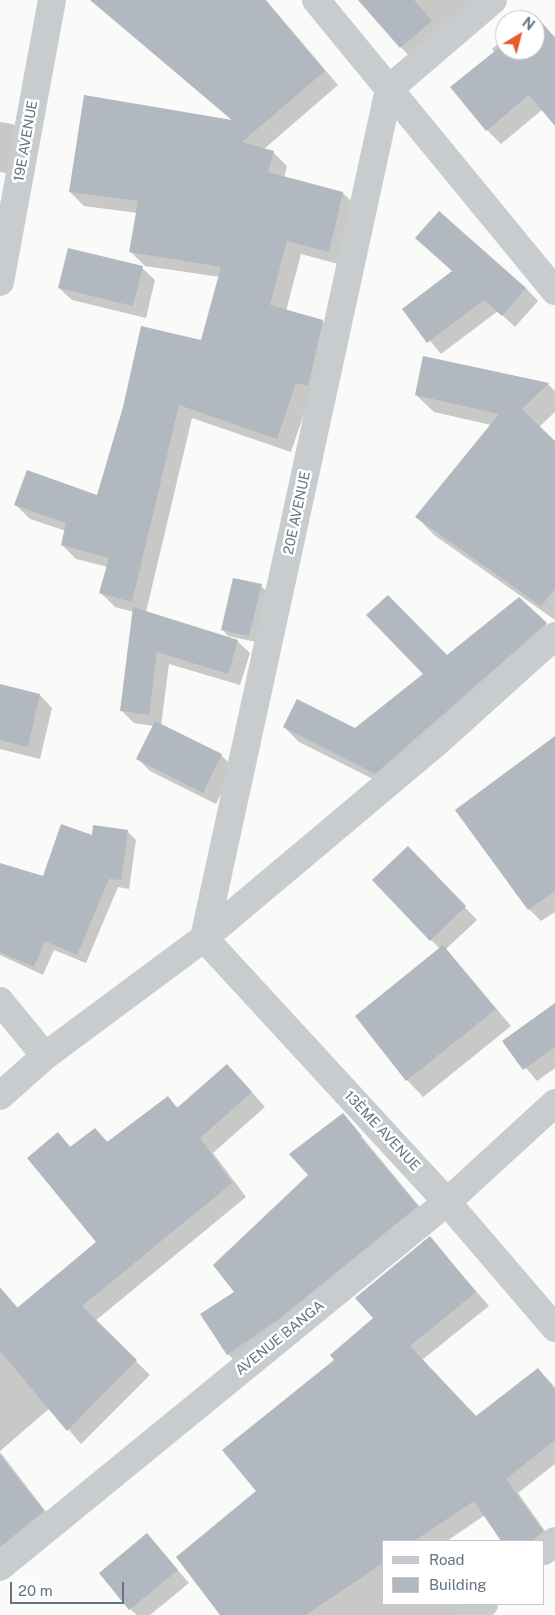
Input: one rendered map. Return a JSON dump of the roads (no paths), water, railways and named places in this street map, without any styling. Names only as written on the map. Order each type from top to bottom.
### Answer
[{"type":"street","name":"19E AVENUE","points":[[0,282],[52,0]]},
{"type":"street","points":[[316,0],[555,291]]},
{"type":"street","points":[[389,89],[493,0]]},
{"type":"street","name":"20E AVENUE","points":[[204,938],[389,89]]},
{"type":"street","points":[[0,1096],[45,1056],[204,938],[436,743],[555,636]]},
{"type":"street","name":"13ÈME AVENUE","points":[[204,938],[447,1202],[555,1328]]},
{"type":"street","points":[[0,1001],[45,1056]]},
{"type":"street","name":"AVENUE BANGA","points":[[0,1567],[447,1202],[555,1103]]},
{"type":"street","points":[[545,1550],[555,1541]]},
{"type":"street","points":[[471,1615],[483,1605]]}]
